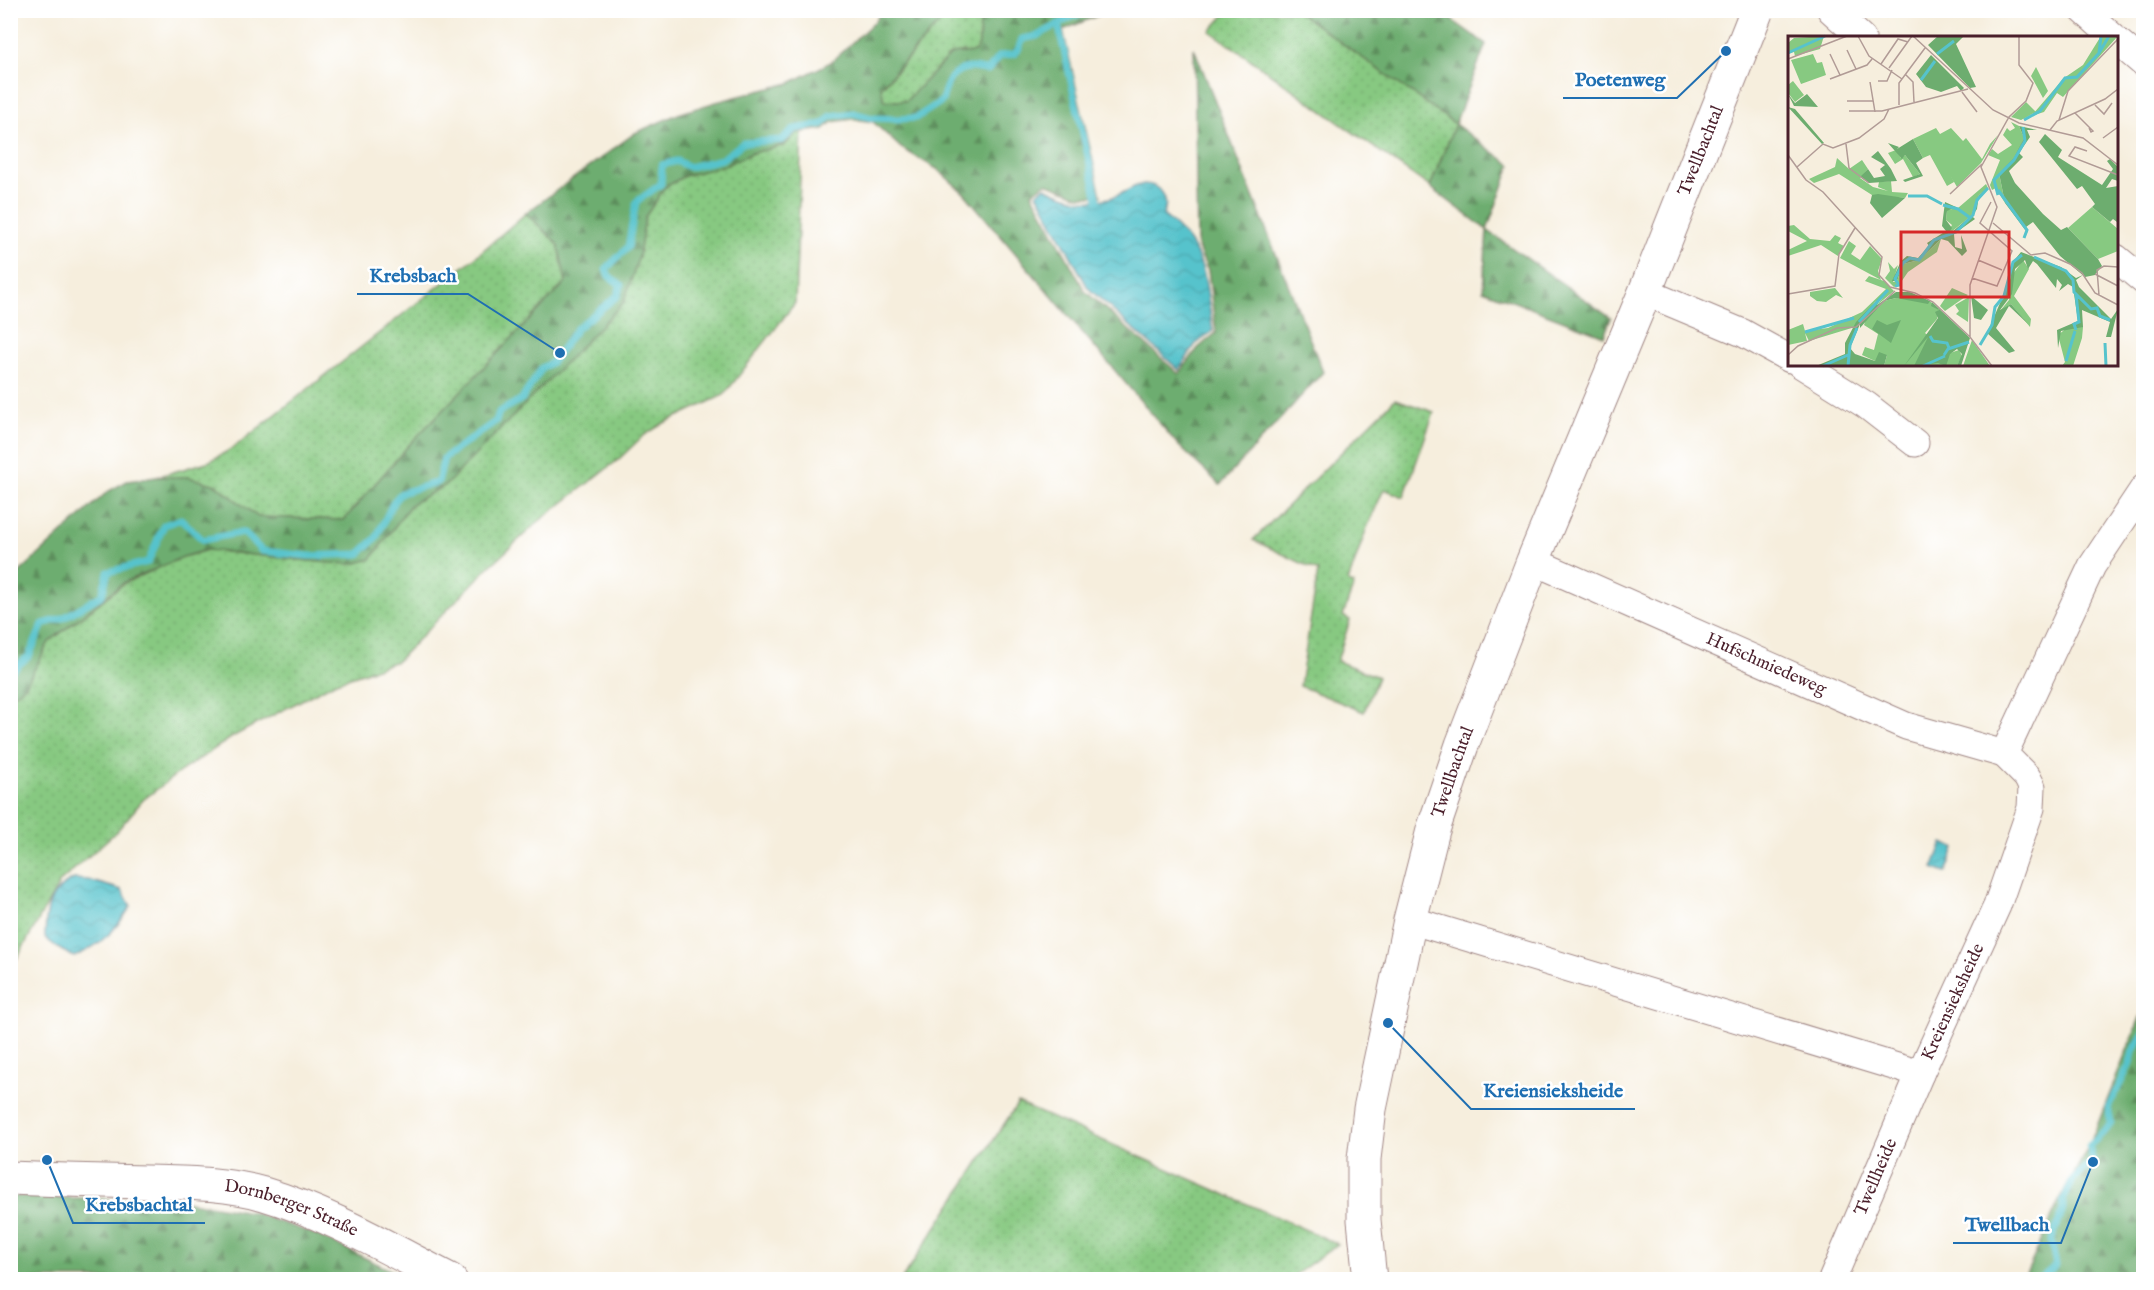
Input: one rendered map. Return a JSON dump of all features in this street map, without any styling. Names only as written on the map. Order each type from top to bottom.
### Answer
[{"type":"street","name":"Twellbachtal","points":[[1370,1280],[1364,1220],[1364,1159],[1370,1109],[1424,861],[1444,796],[1533,561],[1645,292],[1756,10]]},
{"type":"street","points":[[1831,10],[1860,36]]},
{"type":"street","points":[[2083,10],[2112,36]]},
{"type":"street","points":[[2118,42],[2144,64]]},
{"type":"street","points":[[2118,260],[2144,281]]},
{"type":"street","points":[[1645,292],[1743,333],[1788,358]]},
{"type":"street","points":[[1803,366],[1866,405],[1915,443]]},
{"type":"street","points":[[2004,754],[2092,566],[2144,488]]},
{"type":"street","name":"Hufschmiedeweg","points":[[1533,561],[1905,726],[2004,754]]},
{"type":"street","name":"Kreiensieksheide","points":[[1410,920],[1920,1074],[1997,906],[2031,808],[2032,788],[2027,777],[2004,754]]},
{"type":"street","name":"Twellheide","points":[[1832,1280],[1920,1074]]},
{"type":"street","name":"Dornberger Straße","points":[[10,1178],[183,1183],[238,1188],[288,1202],[450,1280]]},
{"type":"green space","points":[[882,11],[950,11],[881,87],[884,101],[906,101],[951,54],[975,52],[979,44],[980,21],[995,11],[1109,11],[1063,30],[1101,196],[1079,196],[1046,183],[1032,193],[1085,291],[1179,374],[1198,348],[1216,333],[1208,271],[1197,246],[1194,48],[1323,372],[1220,485],[1178,445],[965,194],[937,169],[901,148],[873,122],[853,119],[832,122],[824,129],[796,133],[785,145],[752,153],[726,165],[684,176],[664,188],[645,217],[639,256],[624,302],[446,485],[411,504],[371,559],[353,564],[329,563],[207,550],[183,557],[125,582],[49,642],[26,685],[11,697],[11,580],[107,492],[127,481],[156,477],[188,477],[216,485],[258,517],[344,520],[408,446],[566,282],[558,244],[526,213],[635,133],[678,114],[790,83],[831,62],[874,22]]},
{"type":"green space","points":[[950,11],[995,11],[980,21],[979,44],[976,52],[951,54],[906,101],[883,101],[881,88]]},
{"type":"green space","points":[[1228,11],[1297,11],[1455,124],[1430,187],[1210,31]]},
{"type":"green space","points":[[1297,11],[1439,11],[1486,44],[1455,124]]},
{"type":"green space","points":[[1455,124],[1511,165],[1487,230],[1430,187]]},
{"type":"green space","points":[[802,132],[795,303],[724,395],[664,423],[643,436],[618,460],[538,522],[488,568],[397,661],[336,682],[234,736],[181,771],[143,800],[117,831],[60,882],[11,969],[11,697],[26,685],[49,642],[125,583],[183,557],[207,550],[329,563],[371,559],[411,504],[446,485],[639,256],[645,217],[664,188],[684,176],[726,165],[752,153],[785,145],[796,133]]},
{"type":"green space","points":[[526,213],[559,244],[566,282],[408,446],[344,520],[258,517],[216,485],[188,477],[156,477],[210,461],[233,448],[473,259]]},
{"type":"green space","points":[[1487,230],[1611,318],[1604,336],[1483,290]]},
{"type":"green space","points":[[1395,399],[1434,412],[1404,497],[1384,489],[1366,530],[1348,582],[1354,584],[1343,616],[1350,620],[1337,661],[1378,677],[1364,712],[1300,686],[1318,571],[1253,540]]},
{"type":"green space","points":[[2143,1010],[2143,1279],[2024,1279],[2059,1201],[2089,1146]]},
{"type":"green space","points":[[1018,1103],[1338,1244],[1289,1279],[902,1279]]},
{"type":"green space","points":[[11,1196],[185,1201],[251,1212],[317,1235],[409,1279],[11,1279]]},
{"type":"water","points":[[1144,184],[1156,187],[1163,194],[1166,204],[1163,215],[1189,241],[1197,254],[1205,281],[1213,331],[1195,345],[1179,370],[1088,288],[1037,193],[1045,187],[1072,198],[1099,200]]},
{"type":"water","points":[[1943,843],[1955,848],[1946,873],[1933,868]]},
{"type":"water","points":[[74,879],[88,880],[122,890],[131,906],[107,936],[74,957],[45,938],[47,910],[53,896]]},
{"type":"waterway","points":[[10,672],[29,656],[43,624],[63,618],[102,595],[108,572],[148,562],[164,525],[181,519],[203,540],[243,532],[262,551],[309,556],[359,554],[376,538],[394,501],[401,493],[438,482],[444,458],[496,421],[499,412],[522,399],[542,368],[552,362],[577,328],[617,296],[621,285],[609,276],[606,269],[628,247],[636,202],[661,184],[662,165],[677,161],[689,167],[722,159],[743,143],[782,140],[795,129],[823,124],[831,116],[853,113],[872,118],[916,118],[942,101],[948,83],[960,70],[966,68],[988,70],[1000,56],[1014,54],[1022,39],[1037,36],[1074,16],[1093,10]]},
{"type":"waterway","points":[[1058,24],[1098,200]]},
{"type":"waterway","points":[[2039,1280],[2056,1265],[2051,1242],[2063,1210],[2063,1201],[2074,1178],[2093,1162],[2089,1146],[2111,1122],[2108,1108],[2130,1064],[2133,1051],[2144,1033]]},
{"type":"place","name":"Poetenweg","points":[[1726,51]]},
{"type":"place","name":"Krebsbach","points":[[560,353]]},
{"type":"place","name":"Kreiensieksheide","points":[[1388,1023]]},
{"type":"place","name":"Krebsbachtal","points":[[47,1160]]},
{"type":"place","name":"Twellbach","points":[[2093,1162]]}]
